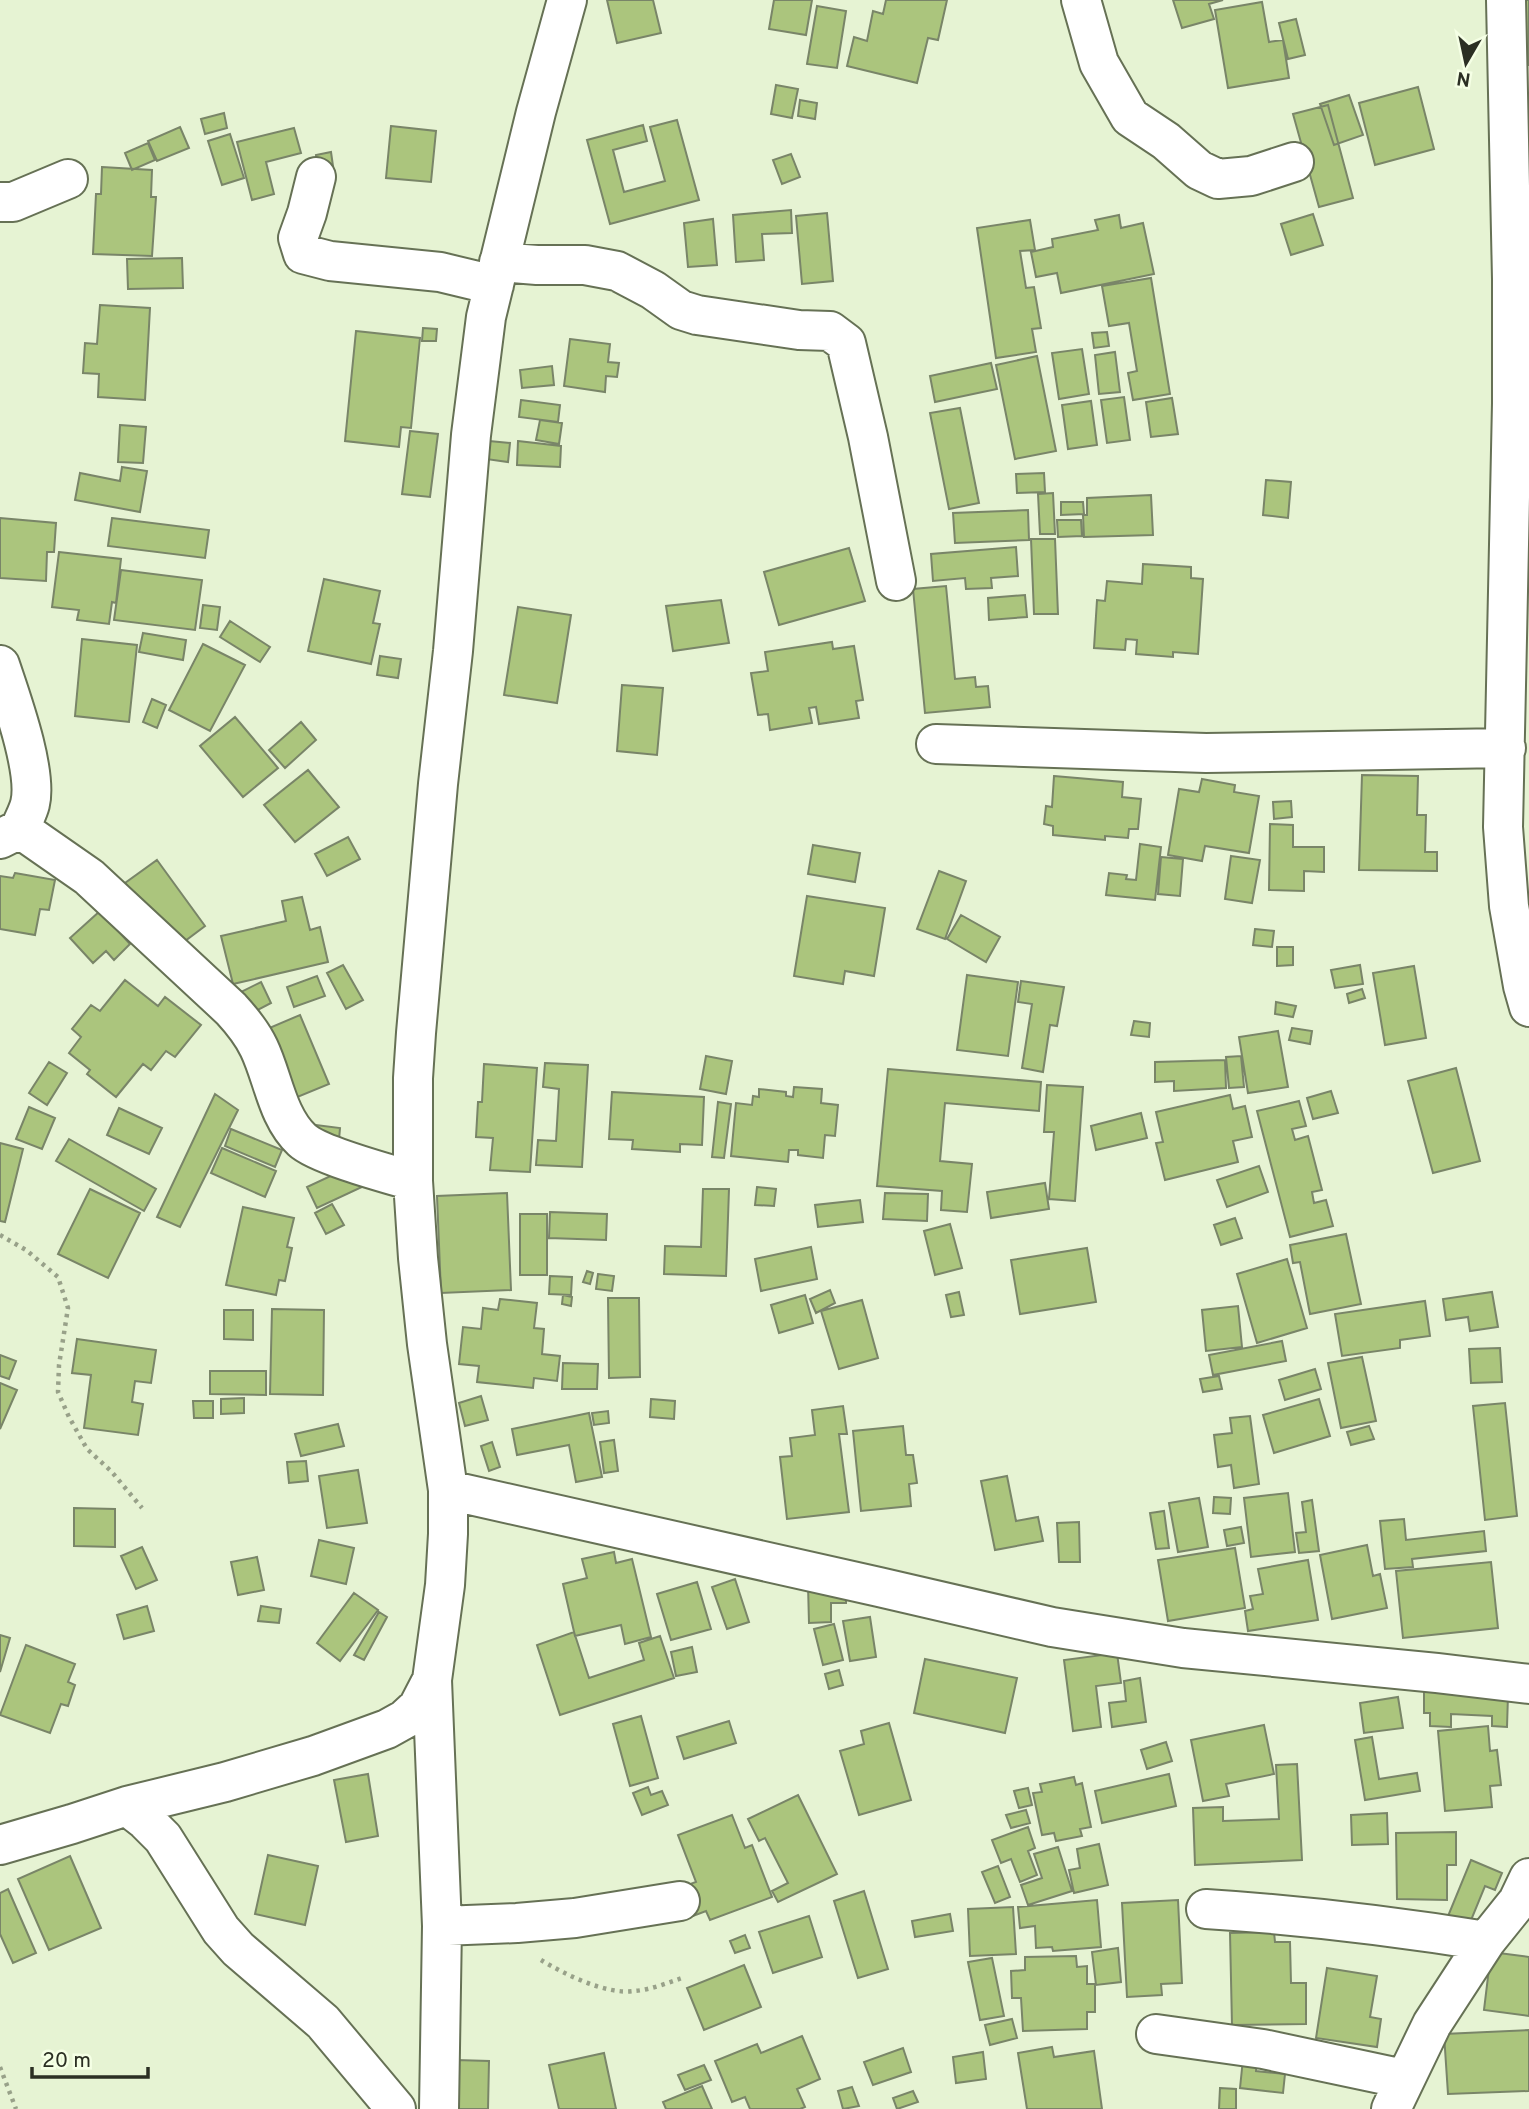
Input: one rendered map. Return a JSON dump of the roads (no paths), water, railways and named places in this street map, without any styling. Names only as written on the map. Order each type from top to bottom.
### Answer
[{"type":"street","points":[[439,2109],[442,1926],[432,1680],[445,1585],[448,1490],[427,1345],[418,1258],[413,1181],[413,1078],[471,435],[486,317],[536,111],[567,0]]},
{"type":"street","points":[[1081,0],[1099,63],[1130,117],[1166,141],[1199,170],[1218,179],[1251,176],[1294,162]]},
{"type":"street","points":[[1506,0],[1512,279],[1503,827],[1509,906],[1529,1007]]},
{"type":"street","points":[[316,177],[298,238],[303,254],[330,261],[440,272],[497,273],[537,265],[585,265],[617,271],[653,290],[681,310],[697,315],[799,330],[830,331],[846,343],[868,437],[896,581]]},
{"type":"street","points":[[0,202],[13,202],[68,179]]},
{"type":"street","points":[[0,666],[30,768],[31,803],[10,834],[89,877],[231,1009],[259,1047],[290,1125],[303,1141],[316,1149],[413,1181]]},
{"type":"street","points":[[936,744],[1206,753],[1506,748]]},
{"type":"street","points":[[448,1490],[865,1583],[1052,1628],[1183,1648],[1411,1670],[1529,1685]]},
{"type":"street","points":[[0,1845],[127,1806],[225,1782],[313,1756],[387,1729],[405,1719],[418,1707],[432,1680]]},
{"type":"street","points":[[127,1806],[163,1838],[221,1930],[238,1949],[323,2022],[396,2109]]},
{"type":"street","points":[[1156,2034],[1263,2049],[1397,2094],[1432,2024],[1486,1941],[1525,1895]]},
{"type":"street","points":[[442,1926],[575,1918],[680,1900]]},
{"type":"street","points":[[1206,1909],[1340,1920],[1486,1941]]}]
